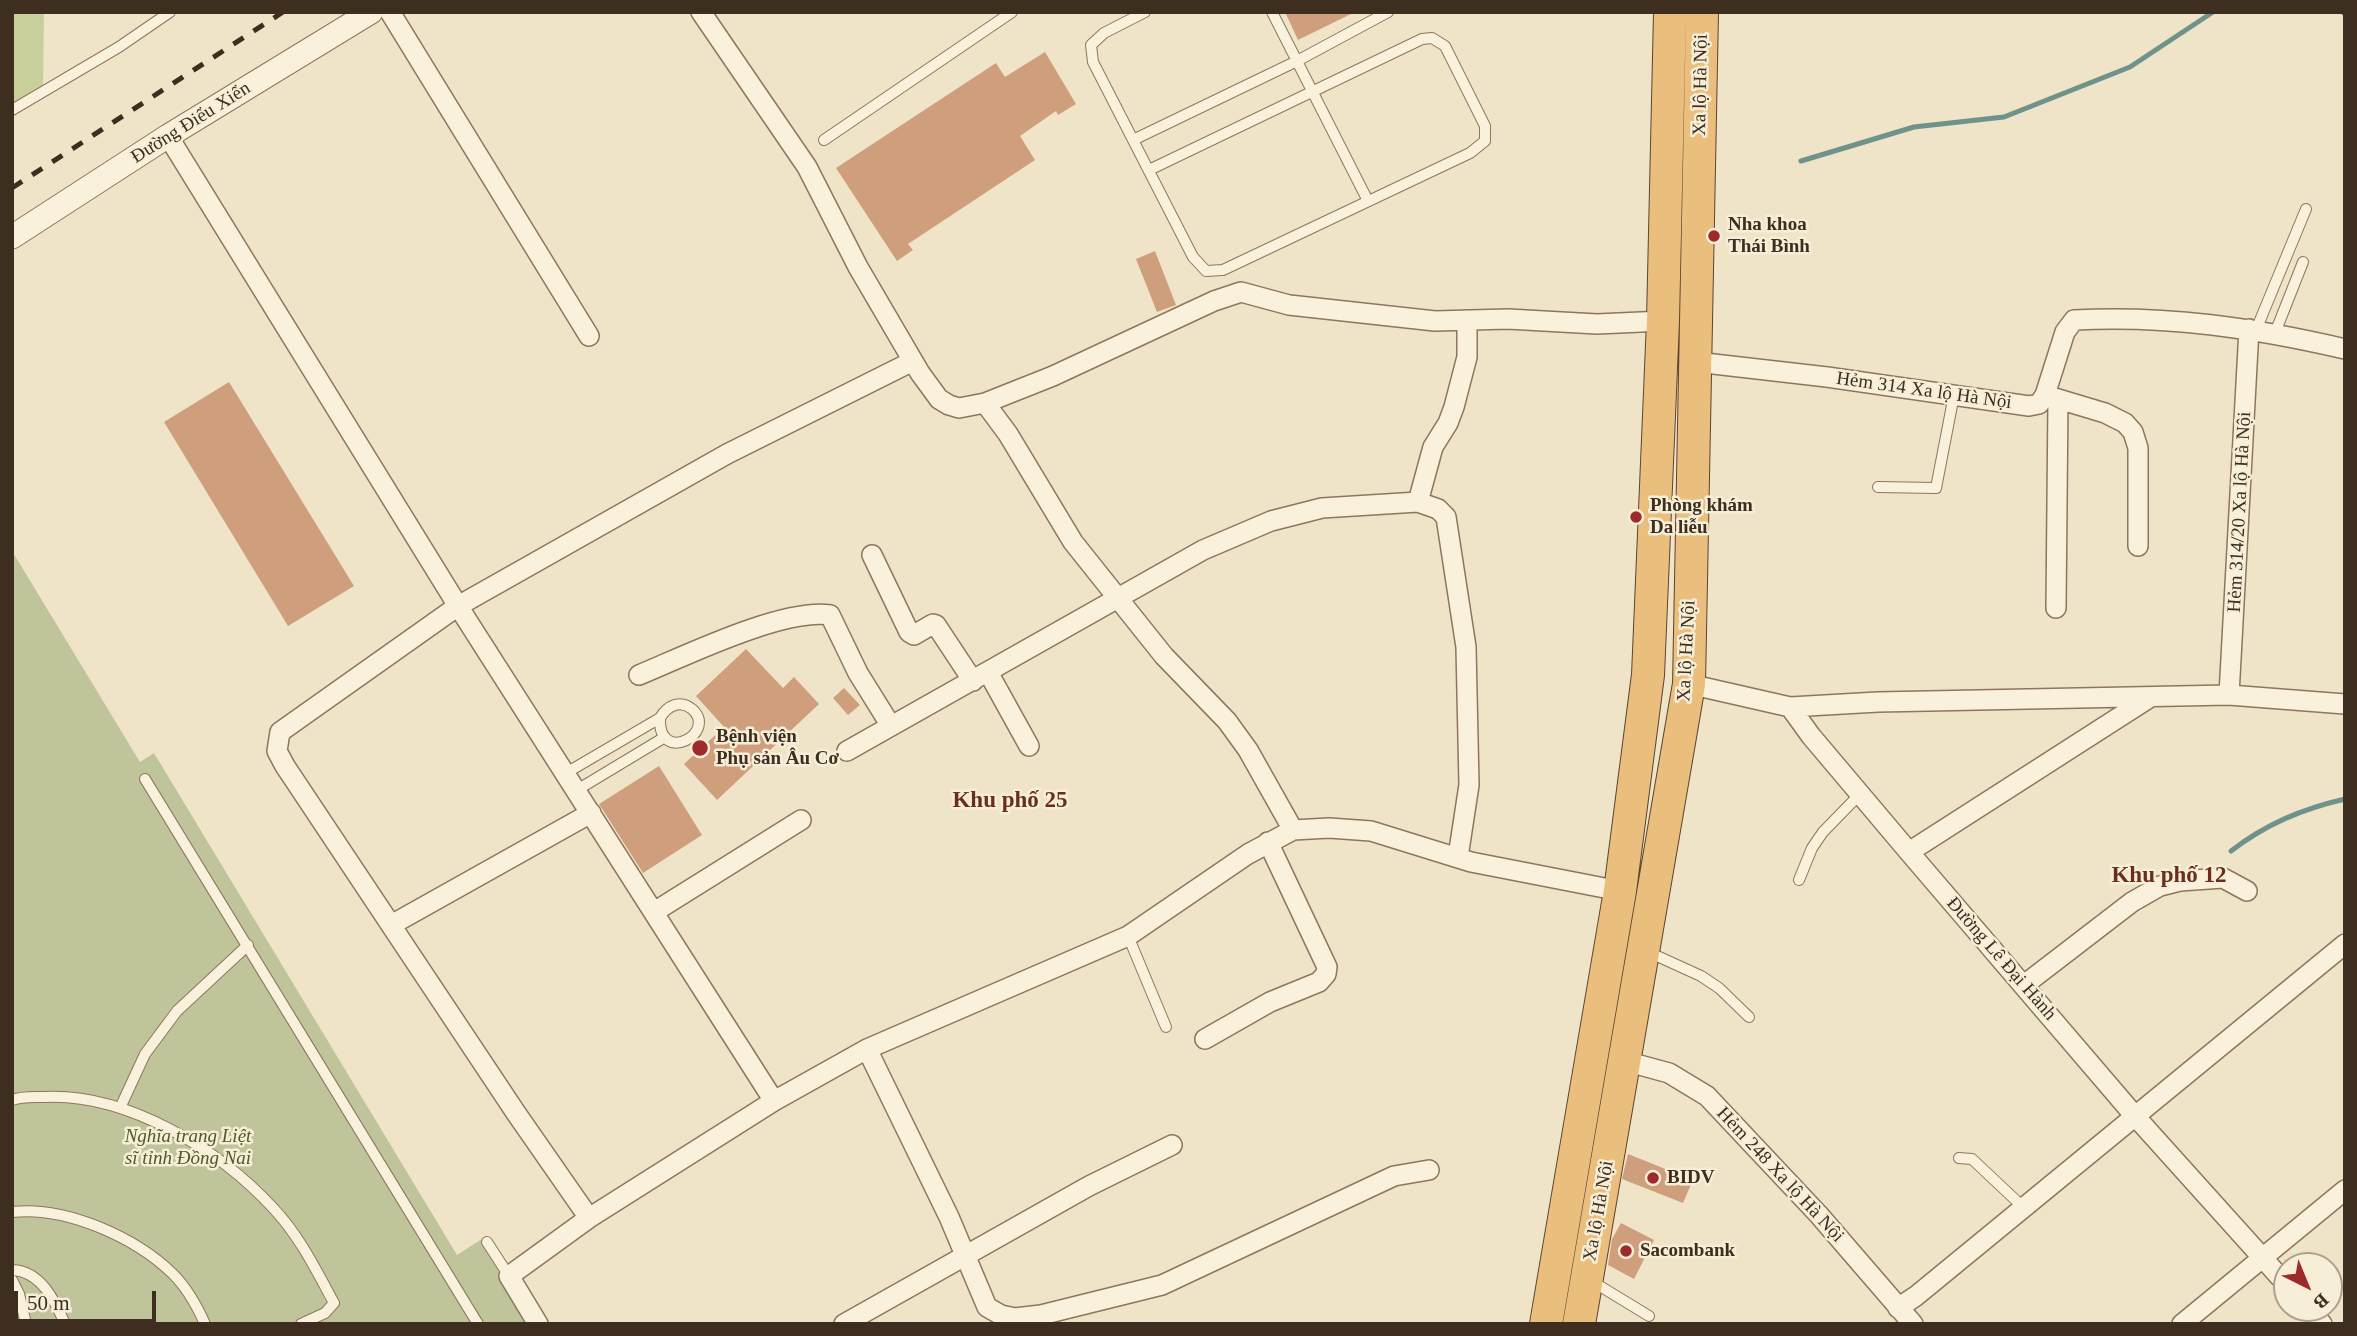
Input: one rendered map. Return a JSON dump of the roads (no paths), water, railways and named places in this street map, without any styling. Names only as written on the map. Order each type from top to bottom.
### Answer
[{"type":"highway","name":"Xa lộ Hà Nội","points":[[1546,1324],[1620,891],[1648,675],[1663,321],[1670,12]]},
{"type":"highway","name":"Xa lộ Hà Nội","points":[[1579,1324],[1689,684],[1702,12]]},
{"type":"street","name":"Đường Điểu Xiển","points":[[12,237],[169,136],[371,12]]},
{"type":"street","points":[[390,12],[589,336]]},
{"type":"street","points":[[701,12],[807,167],[858,267],[913,360],[939,399],[948,405],[959,408],[985,402],[1053,376],[1214,301],[1241,292],[1289,305],[1435,321],[1597,324],[1663,321]]},
{"type":"street","points":[[169,136],[458,606],[774,1101]]},
{"type":"street","points":[[2056,608],[2052,397],[2065,332],[2074,320],[2121,317],[2260,331],[2345,349]]},
{"type":"street","points":[[1418,502],[1431,454],[1454,407],[1467,357],[1467,320]]},
{"type":"street","name":"Hẻm 314/20 Xa lộ Hà Nội","points":[[2229,695],[2260,331]]},
{"type":"street","points":[[589,1218],[285,766],[277,751],[280,732],[458,606],[727,454],[913,360]]},
{"type":"street","name":"Hẻm 314 Xa lộ Hà Nội","points":[[1696,362],[1827,377],[2029,406],[2052,397]]},
{"type":"street","points":[[2052,397],[2105,413],[2125,424],[2133,432],[2138,448],[2138,546]]},
{"type":"street","points":[[985,402],[1073,542],[1164,656],[1227,721],[1248,750],[1293,830]]},
{"type":"street","points":[[847,751],[1203,550],[1271,521],[1322,508],[1418,502],[1438,509],[1446,517],[1466,647],[1469,785],[1458,857]]},
{"type":"street","points":[[872,555],[909,632],[914,635],[936,625],[981,676],[1029,746]]},
{"type":"street","points":[[639,675],[767,624],[801,615],[830,615],[858,673],[891,726]]},
{"type":"street","points":[[1689,684],[1790,707],[1878,702],[2229,695],[2345,704]]},
{"type":"street","points":[[1909,852],[2150,697]]},
{"type":"street","name":"Đường Lê Đại Hành","points":[[1790,707],[1811,736],[2134,1115],[2273,1269]]},
{"type":"street","points":[[391,925],[591,813]]},
{"type":"street","points":[[654,912],[801,820]]},
{"type":"street","points":[[538,1324],[509,1276],[589,1218],[774,1101],[867,1049],[1128,936],[1207,881],[1268,842],[1293,830],[1329,828],[1371,831],[1471,862],[1620,891]]},
{"type":"street","points":[[1205,1039],[1270,1002],[1319,982],[1326,974],[1327,967],[1268,842]]},
{"type":"street","points":[[2024,985],[2132,902],[2160,886],[2180,881],[2223,878],[2247,891]]},
{"type":"street","points":[[1899,1308],[2345,944]]},
{"type":"street","points":[[867,1049],[949,1217],[988,1307],[1002,1315],[1015,1318],[1041,1315],[1162,1286],[1394,1177],[1429,1170]]},
{"type":"street","name":"Hẻm 248 Xa lộ Hà Nội","points":[[1625,1061],[1668,1073],[1707,1096],[1819,1214],[1913,1324]]},
{"type":"street","points":[[844,1324],[1089,1186],[1172,1145]]},
{"type":"street","points":[[2182,1324],[2345,1190]]},
{"type":"lane","points":[[12,110],[119,47],[170,12]]},
{"type":"lane","points":[[824,140],[1012,12]]},
{"type":"lane","points":[[1145,12],[1104,33],[1091,45],[1093,62],[1193,257],[1206,271],[1223,270],[1470,153],[1485,141],[1485,126],[1445,46],[1432,38],[1422,39],[1149,170]]},
{"type":"lane","points":[[1272,12],[1368,201]]},
{"type":"lane","points":[[1133,140],[1297,61],[1388,12]]},
{"type":"lane","points":[[2260,331],[2306,208]]},
{"type":"lane","points":[[2260,331],[2304,262]]},
{"type":"lane","points":[[1878,486],[1936,488],[1954,395]]},
{"type":"lane","points":[[566,773],[660,718],[665,710],[673,705],[690,707],[698,723],[696,732],[682,743],[672,742],[660,728],[660,718]]},
{"type":"lane","points":[[576,790],[665,737]]},
{"type":"lane","points":[[145,779],[478,1324]]},
{"type":"lane","points":[[1799,880],[1812,848],[1823,832],[1860,794]]},
{"type":"lane","points":[[1128,936],[1166,1027]]},
{"type":"lane","points":[[120,1108],[145,1054],[177,1011],[248,945]]},
{"type":"lane","points":[[1643,949],[1701,976],[1719,988],[1749,1017]]},
{"type":"lane","points":[[12,1100],[67,1096],[120,1108],[205,1149],[247,1182],[301,1242],[334,1303],[325,1313],[301,1324]]},
{"type":"lane","points":[[1959,1158],[1972,1159],[2023,1207]]},
{"type":"lane","points":[[12,1212],[28,1210],[64,1214],[123,1238],[174,1275],[195,1301],[205,1324]]},
{"type":"lane","points":[[487,1242],[509,1276]]},
{"type":"lane","points":[[12,1270],[23,1271],[41,1283],[56,1303],[65,1324]]},
{"type":"lane","points":[[1587,1278],[1649,1316]]},
{"type":"lane","points":[[12,1280],[19,1294],[26,1324]]},
{"type":"waterway","points":[[1801,161],[1914,127],[2004,117],[2130,67],[2213,12]]},
{"type":"waterway","points":[[2231,851],[2285,819],[2345,799]]},
{"type":"railway","points":[[12,188],[283,12]]},
{"type":"place","name":"Nha khoa Thái Bình","points":[[1714,236]]},
{"type":"place","name":"Phòng khám Da liễu","points":[[1636,517]]},
{"type":"place","name":"Bệnh viện Phụ sản Âu Cơ","points":[[700,748]]},
{"type":"place","name":"BIDV","points":[[1653,1178]]},
{"type":"place","name":"Sacombank","points":[[1626,1251]]},
{"type":"district","name":"Khu phố 25","points":[[1010,801]]},
{"type":"district","name":"Khu phố 12","points":[[2169,876]]},
{"type":"park label","name":"Nghĩa trang Liệt sĩ tỉnh Đồng Nai","points":[[188,1148]]}]
